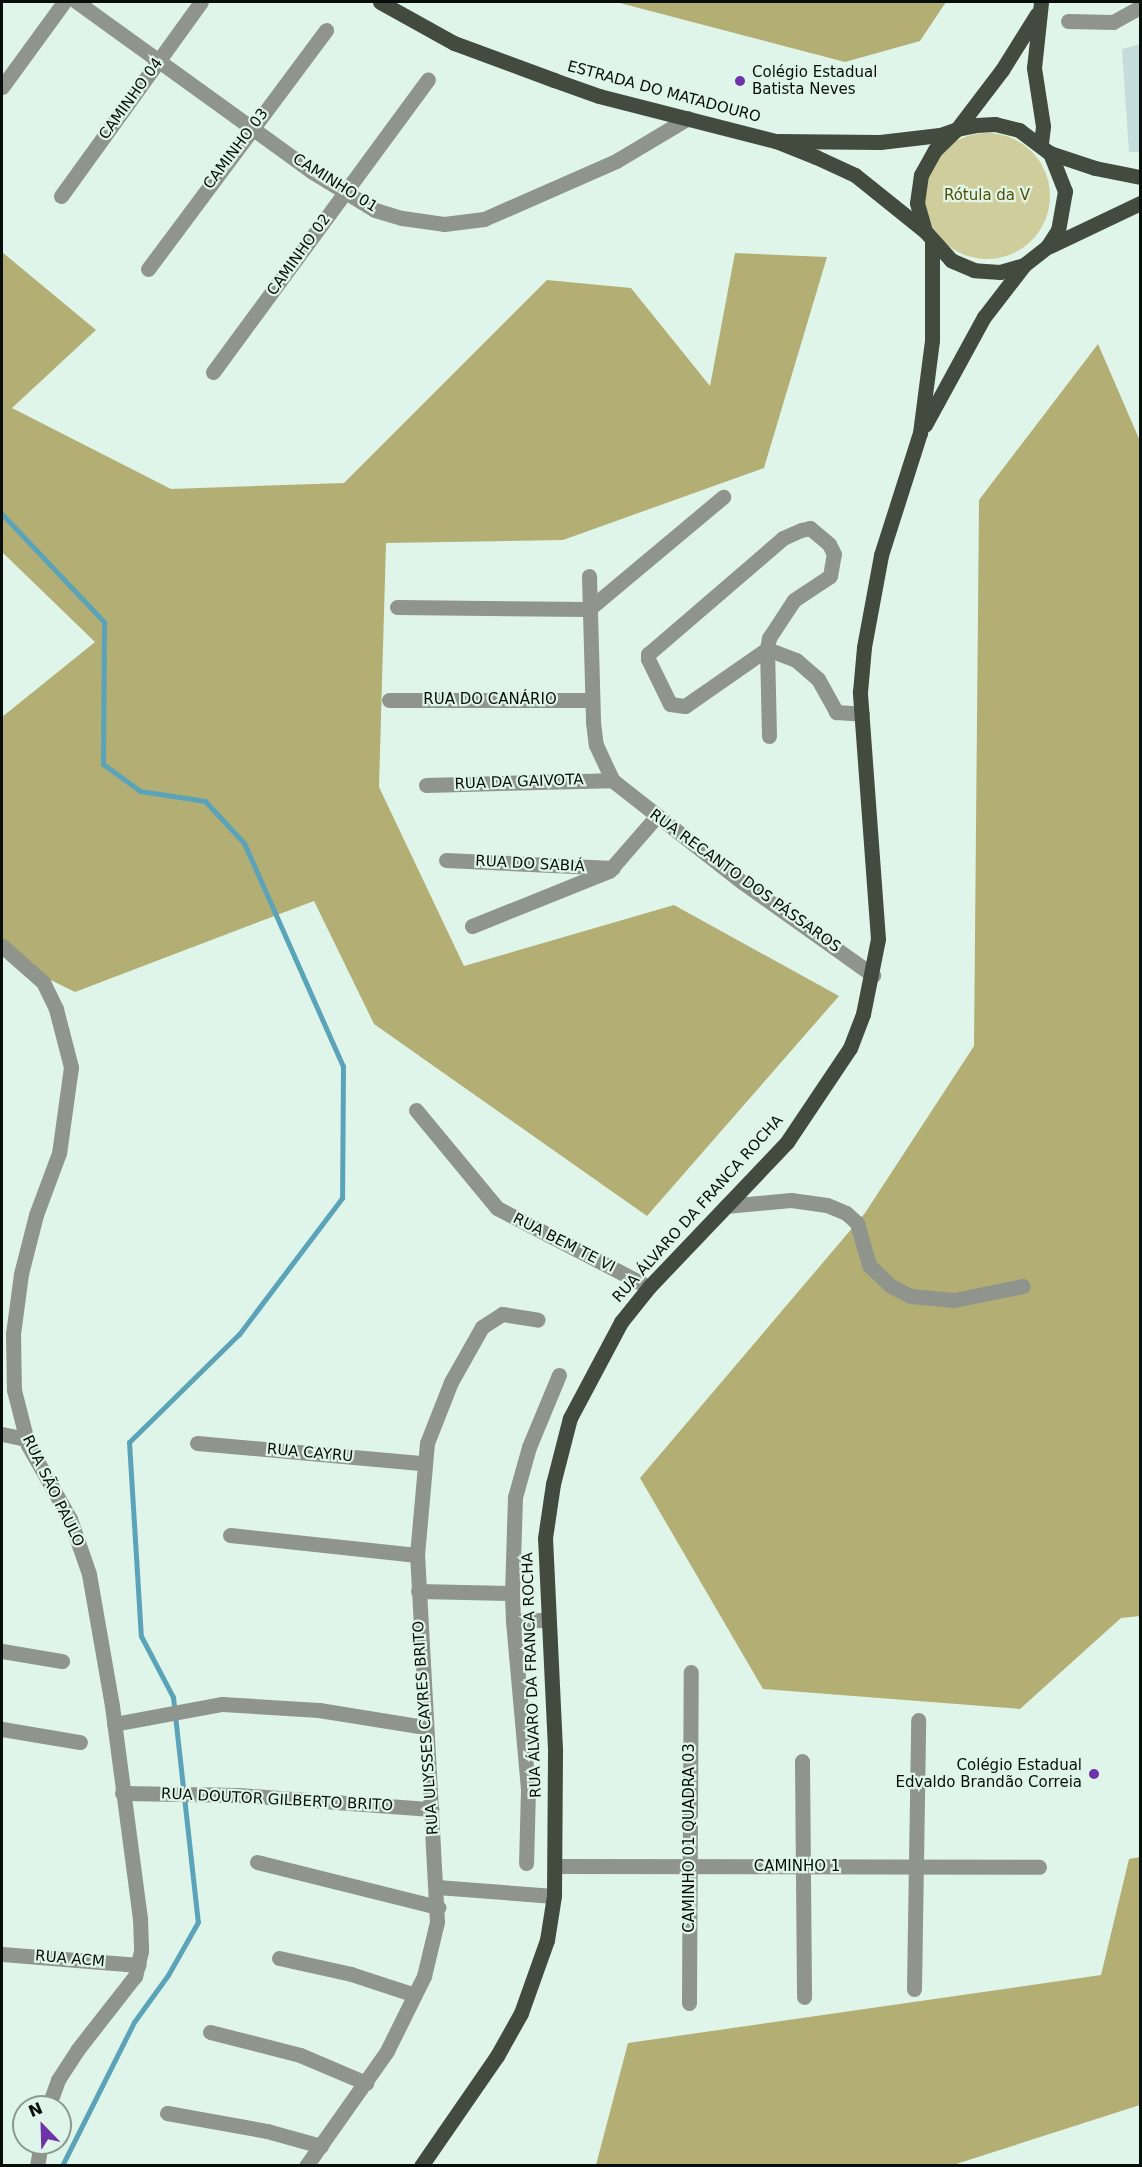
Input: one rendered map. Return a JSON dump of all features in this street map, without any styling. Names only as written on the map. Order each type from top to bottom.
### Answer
[{"type":"main road","name":"ESTRADA DO MATADOURO","points":[[380,2],[454,43],[599,96],[776,141],[855,176],[928,237]]},
{"type":"main road","points":[[1039,8],[1002,70],[957,129],[935,150],[921,175],[917,203],[928,237],[951,260],[974,270],[1000,272],[1024,265],[1047,247],[1140,203]]},
{"type":"main road","points":[[1039,8],[1034,85],[1046,148],[1060,171],[1065,211],[1047,247]]},
{"type":"main road","points":[[957,129],[995,124],[1019,130],[1046,148],[1095,168],[1140,177]]},
{"type":"main road","name":"ESTRADA DO MATADOURO","points":[[776,141],[880,142],[957,129]]},
{"type":"main road","name":"RUA ÁLVARO DA FRANCA ROCHA","points":[[420,2166],[497,2056],[521,2013],[547,1940],[554,1896],[555,1749],[545,1538],[553,1484],[570,1418],[621,1322],[649,1287],[787,1142],[825,1089],[850,1048],[873,975],[878,905],[865,794],[860,692],[869,602],[920,433],[932,340],[928,237]]},
{"type":"main road","name":"RUA ÁLVARO DA FRANCA ROCHA","points":[[920,433],[984,317],[1024,265]]},
{"type":"street","points":[[2,87],[64,2]]},
{"type":"street","name":"CAMINHO 01","points":[[77,2],[345,192],[375,210],[402,218],[444,224],[484,219],[616,161],[688,118]]},
{"type":"street","name":"CAMINHO 04","points":[[61,196],[201,2]]},
{"type":"street","points":[[1068,21],[1113,22],[1140,7]]},
{"type":"street","name":"CAMINHO 03","points":[[148,269],[326,30]]},
{"type":"street","name":"CAMINHO 02","points":[[213,372],[428,80]]},
{"type":"street","points":[[397,607],[589,609],[723,497]]},
{"type":"street","points":[[767,649],[685,706],[670,704],[648,659],[648,654],[783,537],[810,528],[823,535],[834,554],[830,576],[806,590],[785,609],[767,649],[769,736]]},
{"type":"street","name":"RUA RECANTO DOS PÁSSAROS","points":[[589,576],[591,700],[596,745],[612,780],[657,817],[873,975]]},
{"type":"street","points":[[767,649],[796,660],[818,679],[836,712],[861,714]]},
{"type":"street","name":"RUA DO CANÁRIO","points":[[389,700],[591,700]]},
{"type":"street","name":"RUA DA GAIVOTA","points":[[426,785],[612,780]]},
{"type":"street","points":[[472,926],[576,887],[613,868],[657,817]]},
{"type":"street","name":"RUA DO SABIÁ","points":[[446,860],[613,868]]},
{"type":"street","name":"RUA SÃO PAULO","points":[[2,946],[43,982],[56,1009],[71,1067],[59,1153],[36,1215],[21,1274],[13,1334],[14,1390],[26,1439],[80,1542],[101,1634],[140,1918],[139,1965],[129,1989],[109,2006],[66,2067],[53,2095]]},
{"type":"street","name":"RUA BEM TE VI","points":[[416,1110],[496,1208],[649,1287]]},
{"type":"street","points":[[726,1206],[791,1200],[826,1205],[846,1213],[857,1223],[869,1265],[891,1286],[911,1296],[954,1300],[1023,1286]]},
{"type":"street","name":"RUA ULYSSES CAYRES BRITO","points":[[306,2166],[366,2083],[415,1995],[424,1976],[438,1907],[424,1726],[418,1591],[417,1555],[423,1463],[439,1409],[482,1328],[502,1314],[537,1320]]},
{"type":"street","points":[[526,1863],[528,1790],[512,1593],[515,1497],[529,1447],[559,1375]]},
{"type":"street","points":[[2,1434],[26,1439]]},
{"type":"street","name":"RUA CAYRU","points":[[197,1443],[423,1463]]},
{"type":"street","points":[[230,1535],[417,1555]]},
{"type":"street","points":[[418,1591],[512,1593]]},
{"type":"street","points":[[514,1626],[548,1620]]},
{"type":"street","points":[[2,1651],[62,1661]]},
{"type":"street","name":"CAMINHO 01 QUADRA 03","points":[[689,2003],[691,1672]]},
{"type":"street","points":[[114,1724],[222,1704],[268,1706],[424,1726]]},
{"type":"street","points":[[914,1989],[918,1867],[918,1720]]},
{"type":"street","points":[[2,1729],[80,1742]]},
{"type":"street","points":[[802,1761],[804,1997]]},
{"type":"street","name":"RUA DOUTOR GILBERTO BRITO","points":[[122,1793],[431,1809]]},
{"type":"street","points":[[256,1862],[438,1907]]},
{"type":"street","name":"CAMINHO 1","points":[[555,1866],[1039,1867]]},
{"type":"street","points":[[437,1887],[554,1896]]},
{"type":"street","name":"RUA ACM","points":[[2,1954],[139,1965]]},
{"type":"street","points":[[279,1958],[415,1995]]},
{"type":"street","points":[[210,2032],[300,2055],[366,2083]]},
{"type":"street","points":[[167,2113],[267,2131],[321,2146]]},
{"type":"green space","name":"Rótula da V","points":[[987,133],[1011,138],[1031,152],[1045,172],[1050,196],[1045,220],[1031,240],[1011,254],[987,259],[963,254],[943,240],[929,220],[924,196],[929,172],[943,152],[963,138]]},
{"type":"shaded area","points":[[616,2],[946,2],[920,41],[845,62]]},
{"type":"shaded area","points":[[2,252],[96,330],[12,408],[171,489],[344,483],[547,280],[631,288],[710,386],[735,253],[827,257],[764,468],[563,540],[386,543],[379,787],[464,966],[674,905],[839,996],[647,1216],[374,1024],[314,901],[75,992],[2,956],[2,717],[95,642],[2,552]]},
{"type":"shaded area","points":[[1098,344],[1140,441],[1140,1616],[1121,1618],[1020,1709],[763,1689],[640,1478],[865,1213],[974,1046],[979,500]]},
{"type":"shaded area","points":[[1140,1857],[1140,2105],[953,2165],[596,2165],[628,2043],[1101,1975],[1129,1859]]},
{"type":"building","points":[[1140,44],[1140,152],[1129,152],[1122,49]]},
{"type":"waterway","points":[[2,514],[104,622],[103,764],[140,791],[205,801],[244,843],[343,1066],[342,1198],[239,1334],[129,1442],[141,1636],[173,1697],[198,1922],[168,1975],[134,2022],[62,2166]]},
{"type":"place","name":"Colégio Estadual Batista Neves","points":[[740,81]]},
{"type":"place","name":"Colégio Estadual Edvaldo Brandão Correia","points":[[1094,1774]]}]
